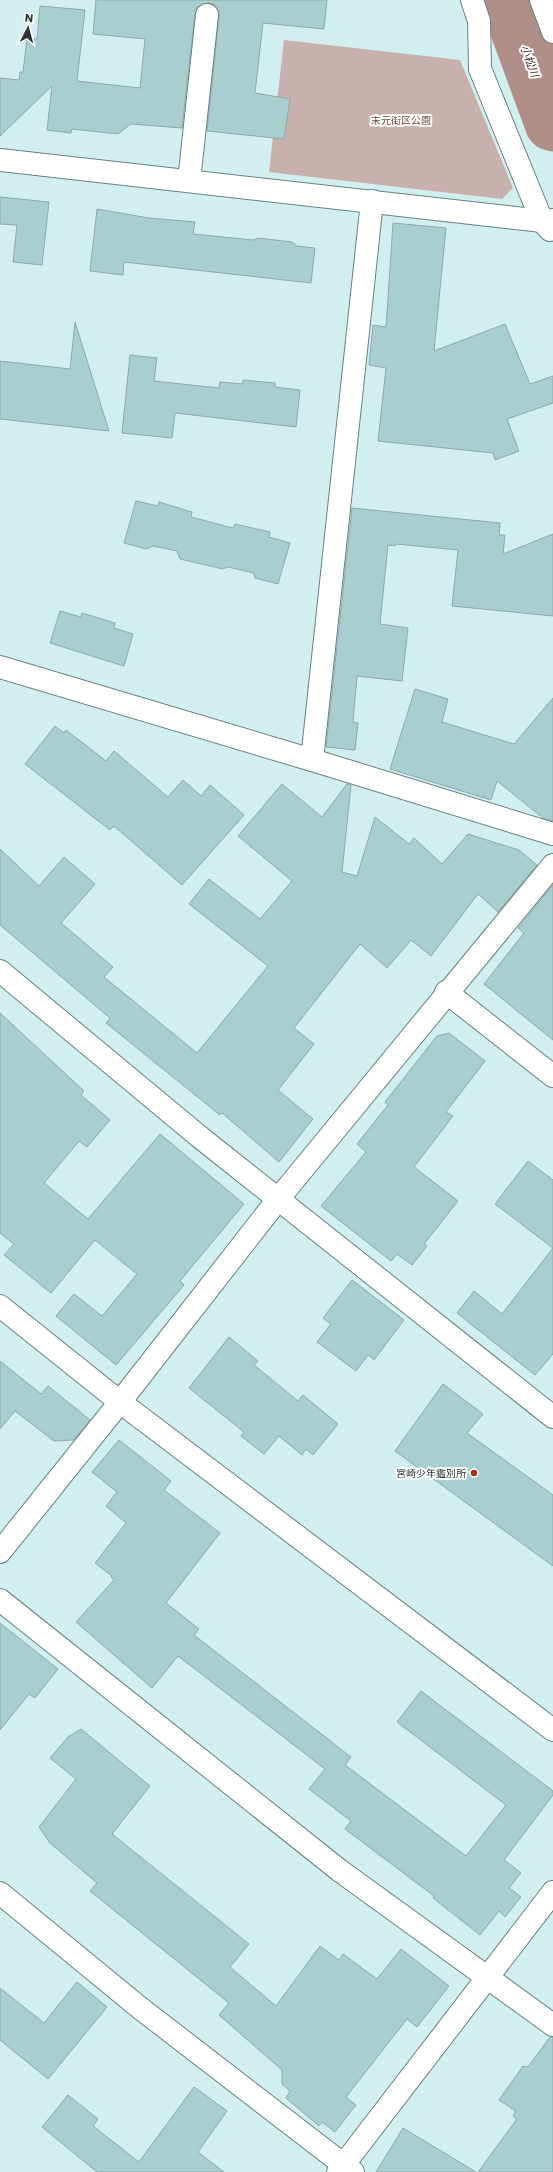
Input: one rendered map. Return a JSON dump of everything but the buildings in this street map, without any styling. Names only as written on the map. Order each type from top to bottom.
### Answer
[{"type":"street","points":[[472,0],[480,21],[480,69],[549,225]]},
{"type":"street","points":[[541,0],[553,32]]},
{"type":"street","points":[[189,181],[206,15]]},
{"type":"street","points":[[0,160],[372,201],[549,225]]},
{"type":"street","points":[[312,760],[372,201]]},
{"type":"street","points":[[0,667],[553,834]]},
{"type":"street","points":[[0,1552],[120,1402],[279,1198],[446,992],[553,865]]},
{"type":"street","points":[[0,971],[201,1138],[279,1198],[553,1418]]},
{"type":"street","points":[[446,992],[553,1076]]},
{"type":"street","points":[[0,1306],[120,1402],[553,1730]]},
{"type":"street","points":[[0,1600],[339,1870],[486,1978],[553,2025]]},
{"type":"street","points":[[0,1893],[140,2008],[345,2170],[486,1978],[553,1892]]},
{"type":"green space","name":"末元街区公園","points":[[284,40],[460,60],[513,188],[502,199],[269,172]]},
{"type":"waterway","name":"小松川","points":[[508,0],[553,123]]},
{"type":"place","name":"宮崎少年鑑別所","points":[[474,1473]]}]
